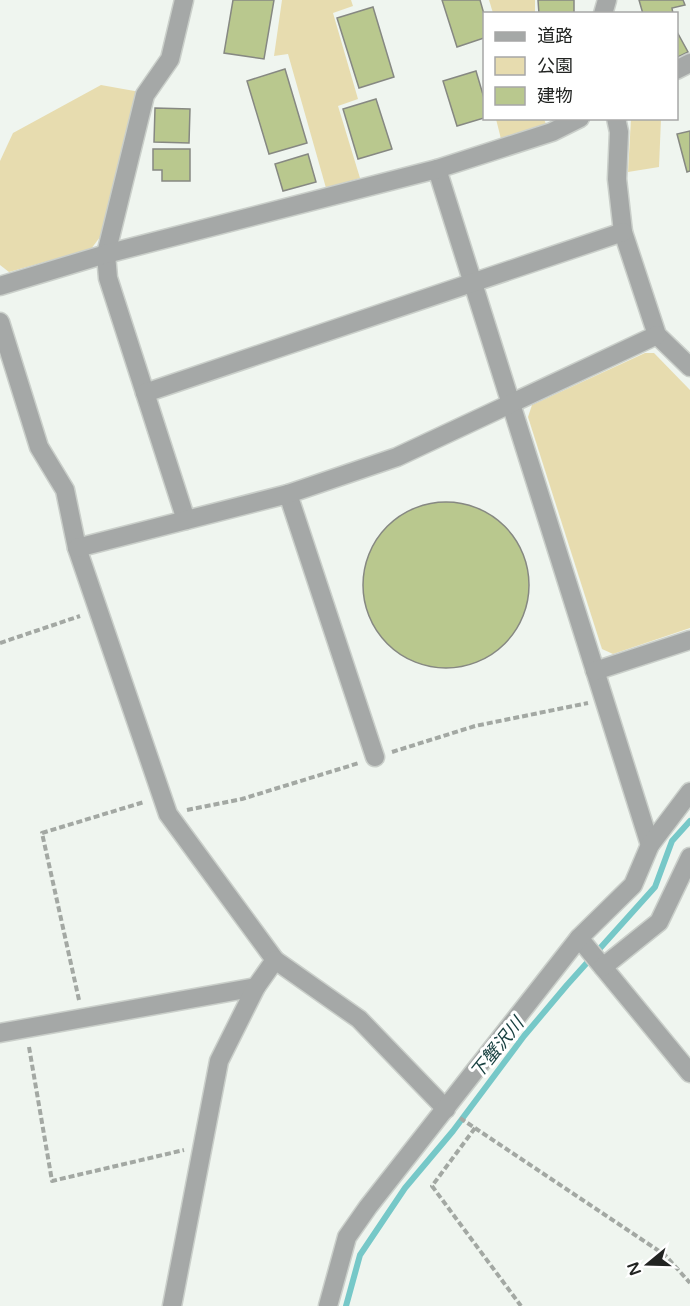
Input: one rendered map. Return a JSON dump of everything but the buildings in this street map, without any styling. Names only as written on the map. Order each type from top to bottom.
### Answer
[{"type":"street","points":[[184,0],[170,58],[145,95],[106,254],[108,278],[186,520]]},
{"type":"street","points":[[0,286],[106,254],[437,169],[552,132],[576,120]]},
{"type":"street","points":[[616,120],[619,132],[617,179],[623,232],[657,335],[690,367]]},
{"type":"street","points":[[437,169],[650,845]]},
{"type":"street","points":[[145,393],[623,232]]},
{"type":"street","points":[[0,322],[39,447],[65,490],[77,548],[168,814],[276,960],[359,1019],[446,1109]]},
{"type":"street","points":[[77,548],[288,494],[397,457],[657,335]]},
{"type":"street","points":[[288,494],[375,757]]},
{"type":"street","points":[[596,671],[690,640]]},
{"type":"street","points":[[328,1306],[347,1237],[368,1207],[579,938],[633,885],[650,845],[690,792]]},
{"type":"street","points":[[603,967],[659,922],[690,857]]},
{"type":"street","points":[[579,938],[690,1073]]},
{"type":"street","points":[[172,1306],[219,1062],[256,987],[276,960]]},
{"type":"street","points":[[0,1033],[256,987]]},
{"type":"path","points":[[0,643],[98,610]]},
{"type":"path","points":[[83,1018],[42,832],[162,797]]},
{"type":"path","points":[[26,1029],[52,1181],[203,1145]]},
{"type":"path","points":[[446,1109],[665,1255],[690,1283]]},
{"type":"path","points":[[475,1128],[432,1186],[521,1306]]},
{"type":"green space","points":[[282,0],[351,0],[353,6],[333,13],[358,99],[338,106],[360,178],[326,188],[288,54],[274,56]]},
{"type":"green space","points":[[489,0],[535,0],[535,12],[493,12]]},
{"type":"green space","points":[[101,85],[140,92],[100,237],[91,249],[9,272],[0,265],[0,161],[13,133]]},
{"type":"green space","points":[[496,120],[544,120],[546,124],[501,139]]},
{"type":"green space","points":[[631,120],[661,120],[659,167],[628,172]]},
{"type":"green space","points":[[645,353],[654,353],[690,390],[690,628],[613,654],[602,649],[528,417],[532,405]]},
{"type":"waterway","name":"下蟹沢川","points":[[346,1306],[360,1255],[405,1188],[453,1131],[524,1036],[655,887],[672,841],[690,821]]}]
